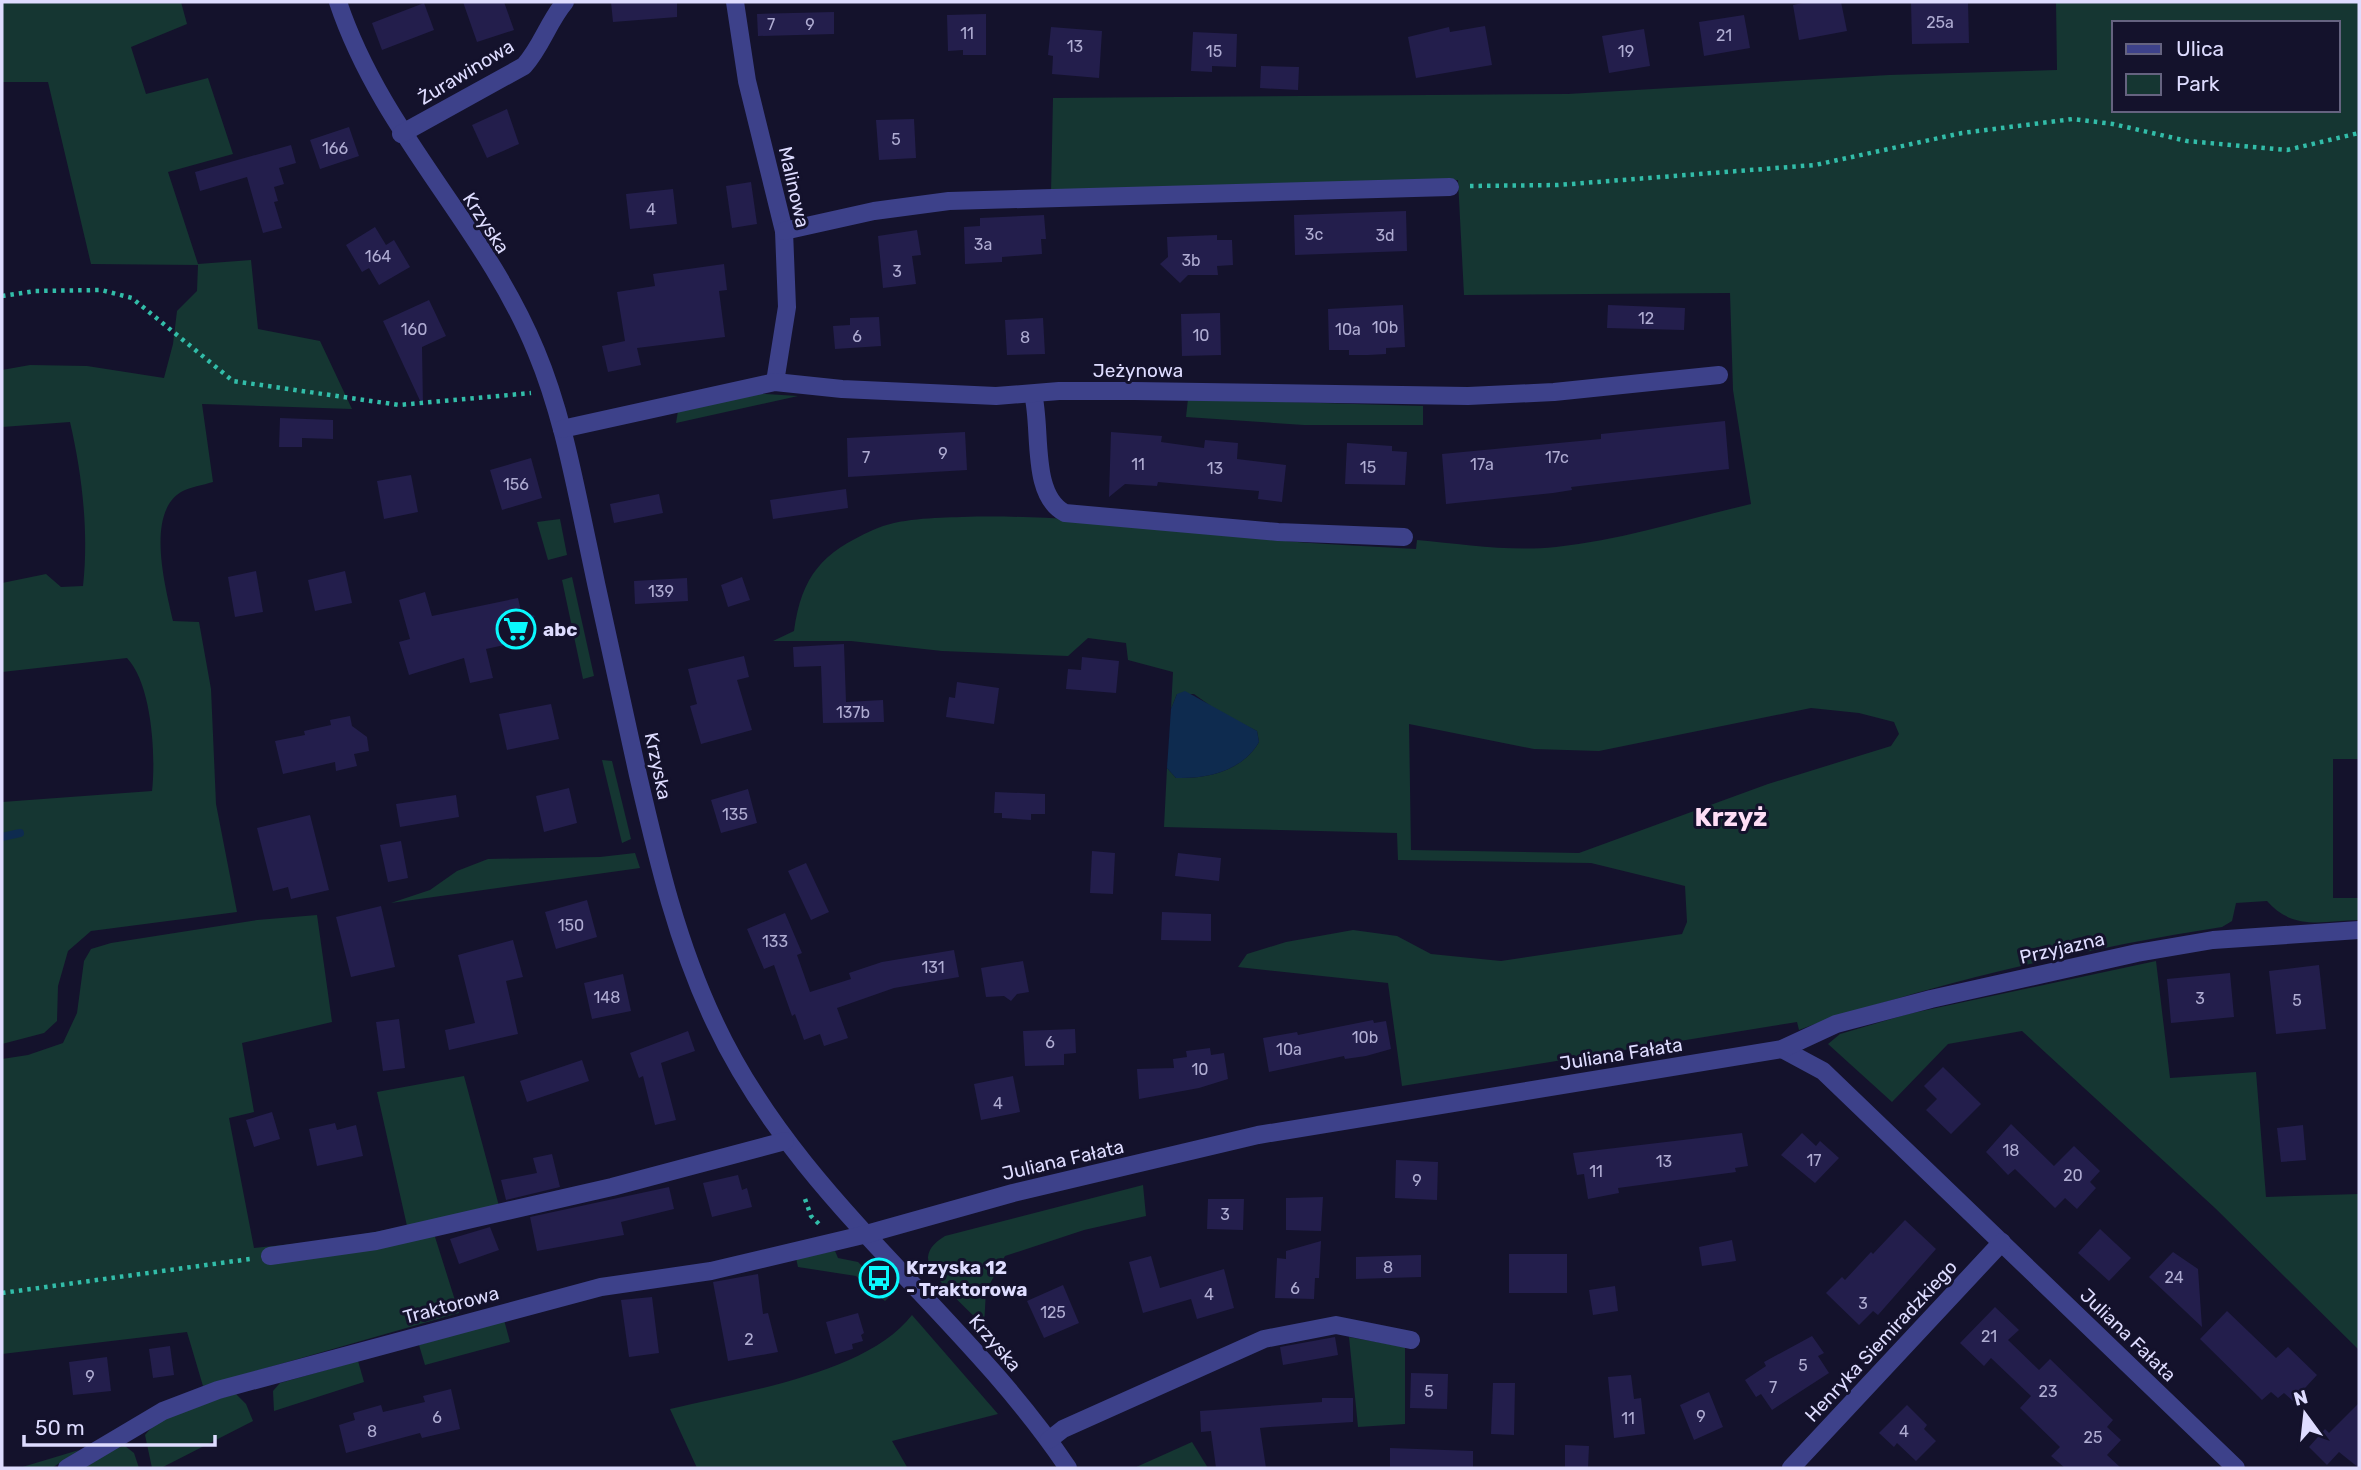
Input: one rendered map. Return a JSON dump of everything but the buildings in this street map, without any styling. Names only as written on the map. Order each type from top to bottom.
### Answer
[{"type":"street","name":"Krzyska","points":[[338,2],[365,70],[401,134],[478,247],[536,349],[562,429],[669,904],[688,959],[721,1035],[751,1091],[785,1141],[863,1235],[979,1356],[1049,1440],[1068,1468]]},
{"type":"street","name":"Żurawinowa","points":[[401,134],[524,66],[536,53],[551,18],[565,2]]},
{"type":"street","name":"Malinowa","points":[[735,2],[747,81],[784,230],[787,307],[775,382]]},
{"type":"street","points":[[784,230],[874,211],[948,201],[1450,187]]},
{"type":"street","name":"Jeżynowa","points":[[562,429],[775,382],[855,390],[996,396],[1146,391],[1468,396],[1555,392],[1719,375]]},
{"type":"street","points":[[1034,394],[1044,491],[1052,506],[1065,513],[1278,532],[1404,537]]},
{"type":"street","name":"Przyjazna","points":[[1782,1049],[1836,1024],[1931,999],[2137,953],[2213,940],[2359,930]]},
{"type":"street","name":"Juliana Fałata","points":[[863,1235],[1013,1193],[1258,1135],[1782,1049],[1823,1071],[2236,1468]]},
{"type":"street","points":[[271,1256],[376,1241],[612,1187],[785,1141]]},
{"type":"street","name":"Traktorowa","points":[[67,1468],[163,1412],[218,1390],[601,1287],[711,1271],[863,1235]]},
{"type":"street","name":"Henryka Siemiradzkiego","points":[[1791,1468],[2001,1242]]},
{"type":"street","points":[[1049,1440],[1063,1429],[1264,1339],[1336,1325],[1412,1340]]},
{"type":"path","points":[[1450,187],[1558,185],[1815,165],[1962,133],[2073,119],[2113,124],[2187,141],[2287,150],[2359,134]]},
{"type":"path","points":[[2,296],[35,291],[101,290],[132,298],[233,381],[399,405],[550,391]]},
{"type":"path","points":[[2,1293],[271,1256]]},
{"type":"green space","points":[[2,2],[181,2],[187,24],[131,47],[146,94],[208,78],[233,154],[168,172],[198,264],[251,260],[258,329],[320,341],[352,409],[202,404],[213,482],[181,492],[170,503],[164,517],[161,553],[173,621],[199,622],[211,689],[216,804],[237,912],[91,931],[68,951],[58,986],[57,1021],[44,1033],[2,1044],[2,802],[152,791],[153,759],[147,702],[142,685],[127,658],[2,672],[2,583],[46,574],[61,587],[83,586],[85,524],[70,422],[2,427],[2,370],[30,365],[87,366],[164,378],[173,344],[177,311],[197,291],[198,265],[91,264],[48,82],[2,82]]},
{"type":"green space","points":[[2056,2],[2359,2],[2359,759],[2333,759],[2333,898],[2359,898],[2359,920],[2309,922],[2287,917],[2267,901],[2236,903],[2232,921],[2222,927],[1992,973],[1871,1006],[1799,1030],[1797,1022],[1402,1086],[1388,983],[1238,967],[1247,954],[1286,942],[1353,930],[1397,936],[1431,954],[1501,961],[1682,934],[1687,922],[1685,886],[1591,863],[1398,860],[1397,833],[1164,827],[1167,768],[1176,778],[1200,777],[1223,771],[1252,752],[1259,742],[1257,731],[1219,712],[1194,694],[1177,694],[1171,709],[1173,672],[1128,660],[1126,643],[1088,638],[1068,656],[942,651],[851,641],[773,641],[794,631],[809,580],[828,557],[873,530],[905,521],[929,518],[1035,517],[1334,545],[1416,549],[1417,540],[1521,549],[1581,544],[1751,504],[1733,390],[1730,293],[1464,295],[1458,180],[1051,193],[1053,98],[1568,94],[1889,75],[2057,70]],"holes":[[[1811,708],[1859,713],[1894,722],[1899,734],[1891,746],[1768,784],[1579,853],[1411,850],[1409,724],[1534,749],[1599,751]]]},
{"type":"green space","points":[[751,393],[798,396],[676,423],[678,411]]},
{"type":"green space","points":[[1188,399],[1423,406],[1423,425],[1304,425],[1186,417]]},
{"type":"green space","points":[[560,519],[567,555],[548,560],[537,522]]},
{"type":"green space","points":[[572,577],[594,676],[583,679],[562,580]]},
{"type":"green space","points":[[602,760],[612,761],[631,839],[622,843]]},
{"type":"green space","points":[[635,853],[640,868],[391,903],[430,890],[457,871],[488,859],[600,857]]},
{"type":"green space","points":[[317,915],[332,1022],[242,1043],[254,1112],[229,1118],[254,1248],[331,1240],[407,1226],[377,1092],[464,1076],[499,1206],[430,1221],[459,1313],[203,1386],[187,1332],[2,1354],[2,1059],[28,1055],[63,1043],[77,1013],[84,961],[91,949],[111,943],[257,920]]},
{"type":"green space","points":[[2156,961],[2170,1078],[2256,1072],[2266,1197],[2359,1194],[2359,1350],[2215,1208],[2022,1031],[1948,1044],[1892,1102],[1828,1044],[1840,1034],[1908,1014]]},
{"type":"green space","points":[[1143,1185],[1146,1216],[1084,1230],[1005,1256],[986,1291],[984,1326],[942,1283],[930,1265],[930,1250],[945,1236]]},
{"type":"green space","points":[[835,1251],[838,1258],[858,1262],[891,1295],[885,1301],[856,1276],[798,1267],[796,1258]]},
{"type":"green space","points":[[912,1315],[998,1414],[892,1441],[907,1467],[905,1468],[697,1468],[670,1409],[800,1378],[834,1366],[865,1352],[892,1335]]},
{"type":"green space","points":[[504,1320],[510,1342],[425,1365],[419,1345]]},
{"type":"green space","points":[[1349,1337],[1405,1347],[1405,1424],[1358,1427]]},
{"type":"green space","points":[[358,1361],[364,1382],[274,1411],[273,1391],[280,1383]]},
{"type":"green space","points":[[236,1394],[246,1404],[253,1421],[161,1468],[152,1468],[145,1435],[153,1426],[187,1408]]},
{"type":"green space","points":[[1192,1442],[1208,1468],[1134,1468]]},
{"type":"green space","points":[[125,1446],[134,1453],[139,1468],[85,1468],[114,1448]]},
{"type":"green space","points":[[79,1450],[52,1468],[19,1468]]},
{"type":"water","points":[[1185,691],[1257,731],[1259,742],[1252,752],[1234,766],[1212,775],[1176,778],[1167,768],[1171,709],[1177,694]]},
{"type":"waterway","points":[[2,837],[20,833]]},
{"type":"place","name":"abc","points":[[516,629]]},
{"type":"place","name":"Krzyska 12 - Traktorowa","points":[[879,1278]]},
{"type":"district","name":"Krzyż","points":[[1731,817]]}]
